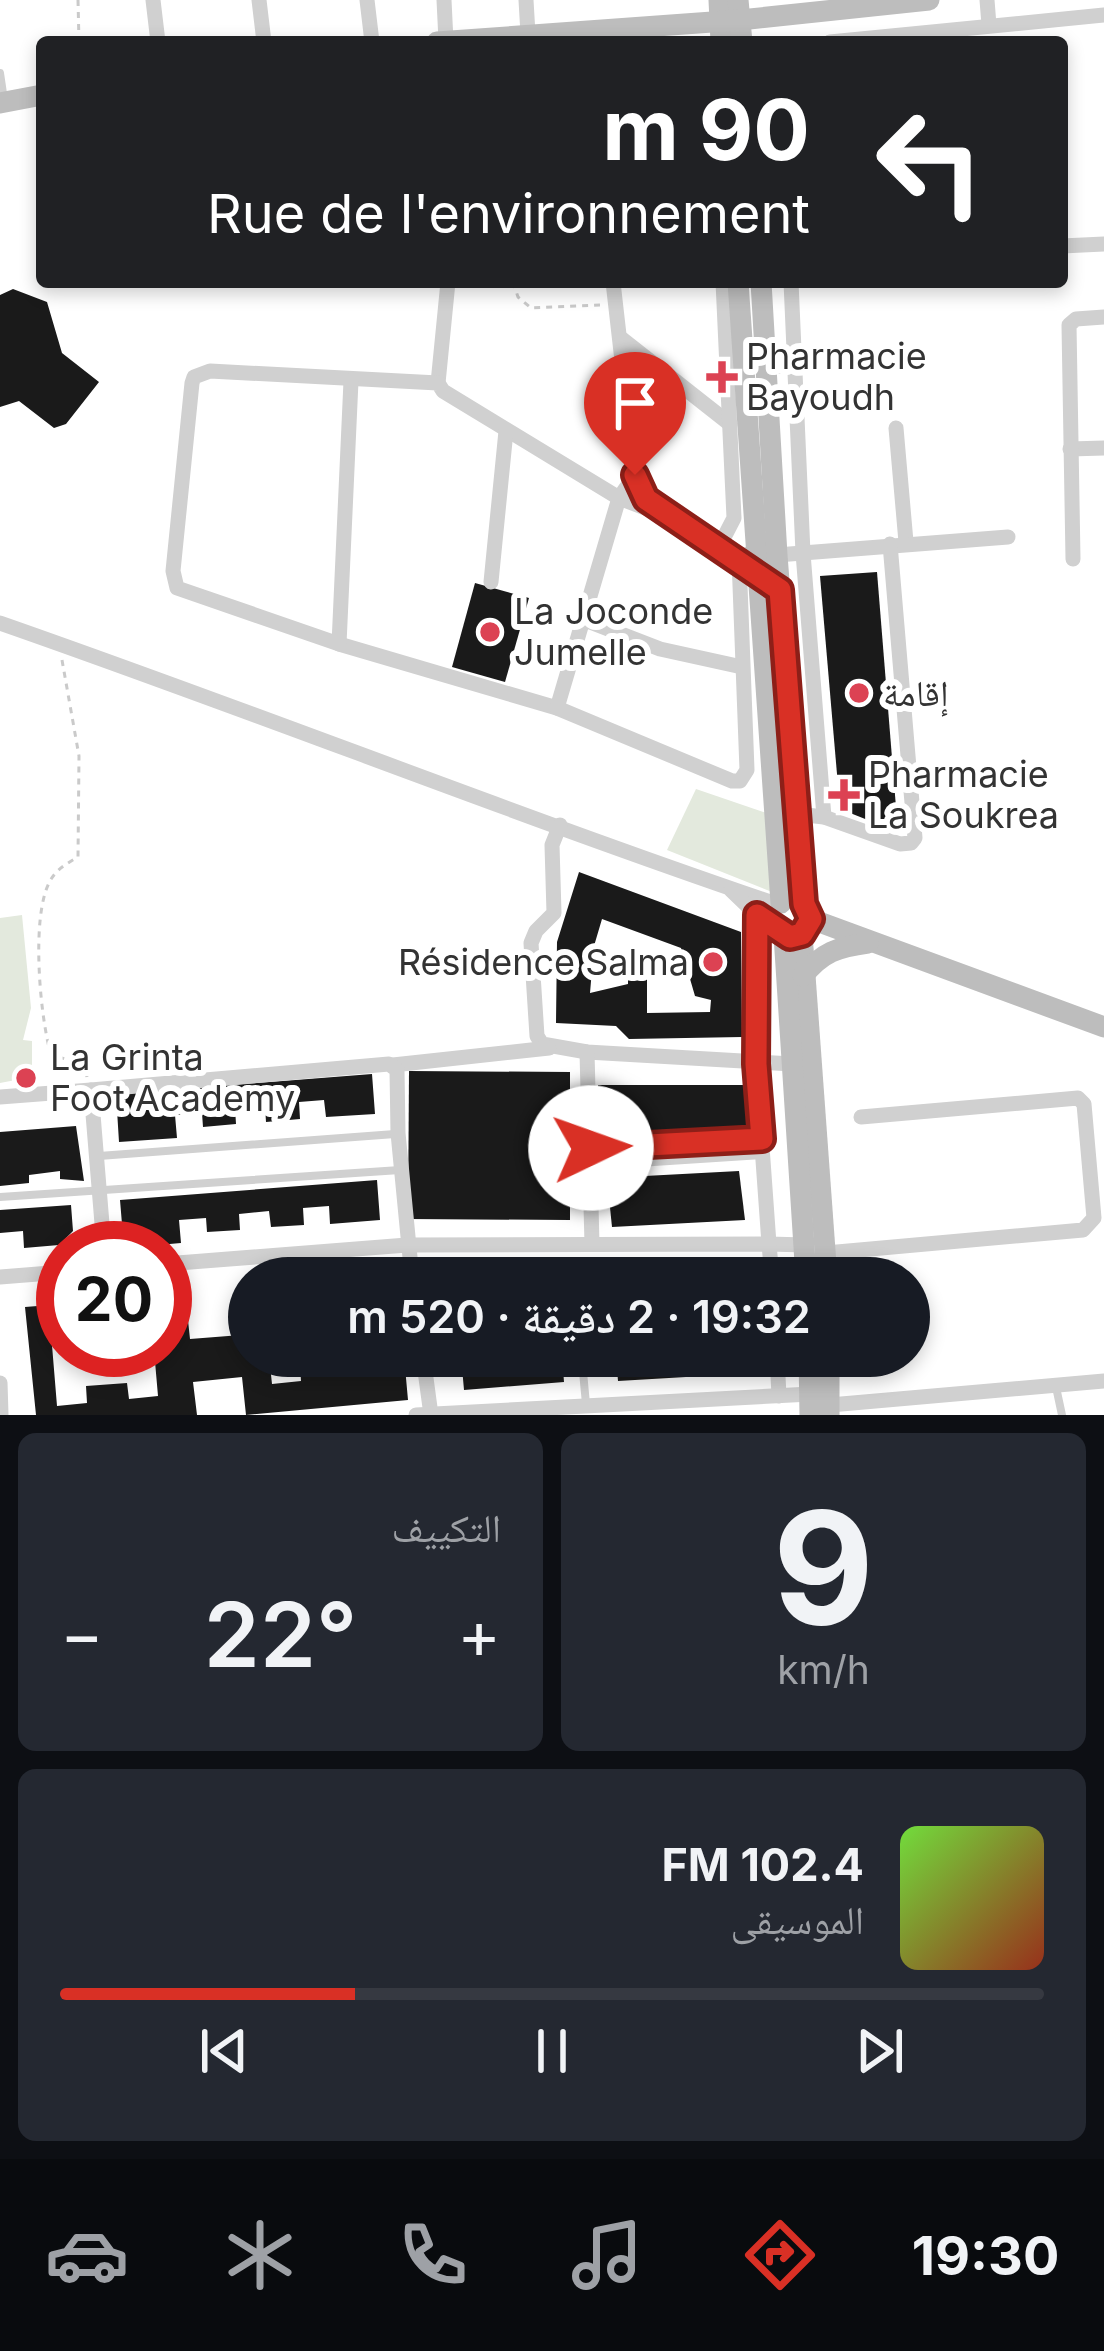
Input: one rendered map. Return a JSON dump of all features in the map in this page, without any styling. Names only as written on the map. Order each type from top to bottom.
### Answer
[{"type":"main road","points":[[506,36],[730,21],[827,5],[929,0]]},
{"type":"main road","points":[[2,102],[36,96]]},
{"type":"main road","points":[[738,288],[758,554],[770,584],[797,814],[787,918],[802,976],[813,1257]]},
{"type":"main road","points":[[758,554],[767,367],[761,288]]},
{"type":"main road","points":[[770,584],[792,1064],[818,1257]]},
{"type":"main road","points":[[787,918],[1104,1027]]},
{"type":"main road","points":[[802,976],[826,952],[868,943]]},
{"type":"main road","points":[[817,1377],[829,1408]]},
{"type":"main road","points":[[829,1377],[829,1408]]},
{"type":"street","points":[[153,0],[157,36]]},
{"type":"street","points":[[259,0],[263,36]]},
{"type":"street","points":[[368,0],[371,36]]},
{"type":"street","points":[[441,36],[443,0]]},
{"type":"street","points":[[526,0],[528,34]]},
{"type":"street","points":[[987,0],[989,26]]},
{"type":"street","points":[[966,35],[989,26],[1104,15]]},
{"type":"street","points":[[1014,23],[1015,36]]},
{"type":"street","points":[[1068,246],[1104,244]]},
{"type":"street","points":[[447,288],[438,383],[443,392],[619,498],[671,517]]},
{"type":"street","points":[[613,288],[635,475],[646,499],[671,517],[719,547],[758,554],[1008,537]]},
{"type":"street","points":[[719,547],[734,518],[723,288]]},
{"type":"street","points":[[790,288],[803,553],[824,817]]},
{"type":"street","points":[[1073,559],[1069,325],[1076,319],[1104,317]]},
{"type":"street","points":[[622,339],[730,424]]},
{"type":"street","points":[[767,367],[920,352]]},
{"type":"street","points":[[438,383],[210,370],[194,377],[173,581],[184,592],[339,644],[557,708],[740,781],[747,770],[742,667],[758,554]]},
{"type":"street","points":[[339,644],[351,381]]},
{"type":"street","points":[[797,814],[824,817],[900,844],[915,838],[896,428]]},
{"type":"street","points":[[491,582],[506,431]]},
{"type":"street","points":[[1070,449],[1104,448]]},
{"type":"street","points":[[557,708],[619,498],[635,475]]},
{"type":"street","points":[[585,620],[660,649],[742,667]]},
{"type":"street","points":[[0,623],[729,888],[787,918]]},
{"type":"street","points":[[550,1048],[537,1036],[531,943],[555,907],[551,854],[560,825]]},
{"type":"street","points":[[729,888],[787,918]]},
{"type":"street","points":[[770,1257],[756,1064],[787,918]]},
{"type":"street","points":[[0,1097],[550,1048],[792,1064]]},
{"type":"street","points":[[587,1052],[592,1244]]},
{"type":"street","points":[[393,1065],[398,1070],[398,1133],[409,1257]]},
{"type":"street","points":[[91,1090],[102,1221]]},
{"type":"street","points":[[192,1262],[407,1245],[769,1244],[815,1249],[1084,1230],[1094,1218],[1098,1181],[1084,1104],[1078,1098],[861,1117]]},
{"type":"street","points":[[0,1277],[36,1274]]},
{"type":"street","points":[[426,1377],[431,1414]]},
{"type":"street","points":[[778,1377],[779,1396]]},
{"type":"street","points":[[416,1415],[779,1396],[829,1408],[1104,1381]]},
{"type":"street","points":[[0,1383],[1,1415]]},
{"type":"lane","points":[[0,73],[2,102]]},
{"type":"lane","points":[[98,1156],[398,1133]]},
{"type":"lane","points":[[591,1148],[762,1147]]},
{"type":"lane","points":[[592,1166],[762,1147]]},
{"type":"lane","points":[[0,1197],[402,1170]]},
{"type":"lane","points":[[584,1377],[586,1405]]},
{"type":"lane","points":[[1055,1386],[1062,1415]]},
{"type":"path","points":[[78,0],[79,36]]},
{"type":"path","points":[[515,288],[531,308],[614,304]]},
{"type":"path","points":[[59,643],[79,756],[80,811],[77,857],[48,884],[41,924],[43,1026],[51,1055],[84,1064],[91,1090]]},
{"type":"shaded area","points":[[696,789],[772,815],[777,894],[667,850]]},
{"type":"shaded area","points":[[22,915],[31,1008],[23,1040],[32,1041],[32,1069],[26,1078],[0,1083],[0,918]]},
{"type":"building","points":[[13,289],[47,302],[62,353],[99,382],[66,424],[54,428],[19,401],[0,407],[0,295]]},
{"type":"building","name":"إقامة","points":[[877,572],[898,832],[840,809],[820,576]]},
{"type":"building","name":"La Joconde Jumelle","points":[[475,583],[529,598],[505,682],[452,667]]},
{"type":"building","name":"Résidence Salma","points":[[579,872],[741,932],[742,1037],[629,1039],[616,1026],[556,1023],[557,942]],"holes":[[[602,919],[681,948],[695,996],[711,1000],[710,1012],[647,1013],[647,977],[628,976],[628,984],[590,993]]]},
{"type":"building","points":[[409,1071],[570,1072],[570,1220],[408,1219]]},
{"type":"building","points":[[372,1074],[375,1114],[326,1117],[324,1100],[299,1102],[300,1119],[266,1122],[265,1106],[235,1108],[236,1124],[203,1127],[202,1113],[175,1115],[177,1138],[119,1142],[116,1094]]},
{"type":"building","points":[[598,1085],[749,1085],[749,1136],[598,1136]]},
{"type":"building","points":[[76,1126],[84,1181],[60,1179],[60,1171],[29,1175],[29,1183],[0,1186],[0,1132]]},
{"type":"building","points":[[739,1171],[745,1220],[612,1227],[607,1178]]},
{"type":"building","points":[[377,1180],[380,1220],[330,1224],[329,1206],[303,1208],[304,1225],[271,1227],[269,1211],[239,1214],[240,1230],[207,1232],[206,1218],[122,1221],[120,1200]]},
{"type":"building","points":[[71,1205],[72,1221],[36,1221],[36,1247],[24,1248],[23,1231],[0,1233],[0,1210]]},
{"type":"building","points":[[36,1306],[36,1377],[55,1377],[57,1406],[87,1403],[86,1386],[127,1383],[129,1399],[158,1396],[156,1377],[192,1377],[192,1339],[228,1336],[228,1377],[242,1377],[193,1382],[197,1415],[36,1415],[25,1307]]},
{"type":"building","points":[[242,1377],[271,1377],[272,1384],[301,1381],[301,1377],[406,1377],[408,1400],[246,1415]]},
{"type":"building","points":[[463,1377],[564,1377],[564,1382],[464,1390]]},
{"type":"building","points":[[618,1377],[686,1377],[618,1381]]},
{"type":"place","name":"Pharmacie Bayoudh","points":[[722,377]]},
{"type":"place","name":"La Joconde Jumelle","points":[[490,632]]},
{"type":"place","name":"إقامة","points":[[859,693]]},
{"type":"place","name":"Pharmacie La Soukrea","points":[[844,795]]},
{"type":"place","name":"Résidence Salma","points":[[713,962]]},
{"type":"place","name":"La Grinta Foot Academy","points":[[26,1078]]},
{"type":"route","points":[[591,1148],[762,1139],[756,1064],[757,915],[790,937],[802,934],[811,919],[804,904],[780,590],[646,499],[635,475]]}]
